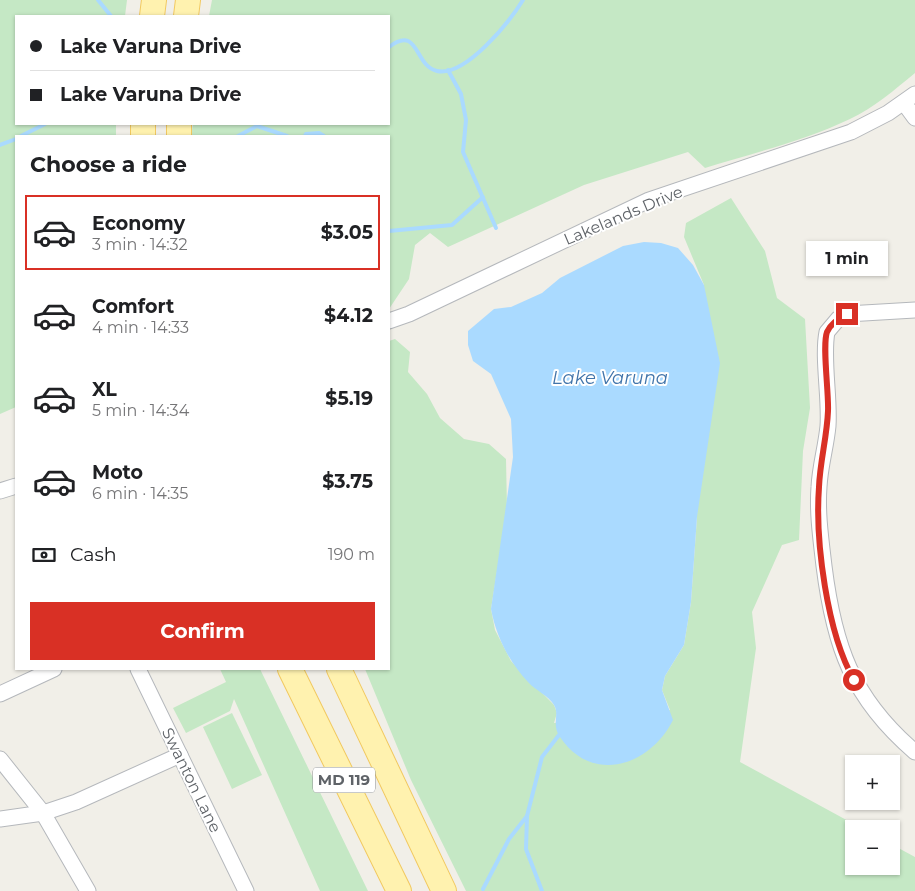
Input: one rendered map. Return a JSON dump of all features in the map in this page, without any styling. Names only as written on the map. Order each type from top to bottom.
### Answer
[{"type":"main road","points":[[152,15],[154,0]]},
{"type":"main road","points":[[186,15],[188,0]]},
{"type":"main road","name":"MD 119","points":[[290,670],[399,891]]},
{"type":"main road","name":"MD 119","points":[[339,670],[444,891]]},
{"type":"street","points":[[909,99],[915,118]]},
{"type":"street","name":"Lakelands Drive","points":[[390,321],[409,314],[649,200],[851,132],[909,99]]},
{"type":"street","points":[[915,310],[847,314],[831,325],[827,332],[828,428],[820,467],[818,512],[829,605],[838,642],[851,674],[878,716],[915,752]]},
{"type":"street","points":[[0,492],[15,486]]},
{"type":"street","points":[[0,694],[52,670]]},
{"type":"street","name":"Swanton Lane","points":[[138,670],[246,891]]},
{"type":"street","points":[[0,819],[43,813],[76,802],[180,754]]},
{"type":"street","points":[[0,759],[43,813],[88,891]]},
{"type":"green space","points":[[0,0],[127,0],[125,15],[15,15],[15,125],[116,125],[116,135],[15,135],[15,407],[0,414]]},
{"type":"green space","points":[[212,0],[915,0],[915,73],[859,115],[797,140],[705,168],[688,152],[584,185],[448,247],[430,233],[415,245],[409,279],[390,308],[390,135],[191,135],[193,125],[390,125],[390,15],[209,15]]},
{"type":"green space","points":[[731,198],[765,251],[777,298],[805,319],[810,408],[803,451],[799,540],[782,545],[752,612],[756,648],[740,762],[846,820],[845,875],[900,875],[900,849],[915,857],[915,891],[466,891],[411,780],[365,670],[390,670],[390,341],[395,339],[410,352],[408,372],[427,394],[440,418],[464,439],[489,444],[506,459],[507,509],[491,609],[495,630],[511,661],[554,705],[557,713],[554,723],[670,710],[662,690],[665,676],[684,645],[691,602],[697,517],[704,285],[684,237],[686,223]]},
{"type":"green space","points":[[220,670],[260,670],[368,891],[320,891],[234,699],[230,711],[186,733],[173,708],[226,682]]},
{"type":"green space","points":[[232,713],[262,775],[232,789],[203,727]]},
{"type":"water","name":"Lake Varuna","points":[[644,242],[661,243],[678,248],[693,265],[704,285],[720,363],[697,517],[691,602],[684,645],[665,676],[662,690],[673,720],[663,736],[650,749],[636,758],[620,764],[604,765],[588,761],[573,752],[560,737],[556,728],[556,709],[554,705],[549,698],[531,685],[521,674],[504,648],[496,629],[491,609],[513,457],[511,419],[491,374],[473,361],[468,345],[468,331],[494,309],[511,307],[542,293],[560,278],[623,246]]},
{"type":"waterway","points":[[98,0],[110,15]]},
{"type":"waterway","points":[[390,46],[399,41],[406,40],[416,48],[430,68],[437,71],[448,71],[474,57],[486,46],[523,0]]},
{"type":"waterway","points":[[448,70],[461,94],[466,120],[463,152],[496,228]]},
{"type":"waterway","points":[[23,135],[43,125]]},
{"type":"waterway","points":[[240,135],[257,126],[284,135]]},
{"type":"waterway","points":[[306,135],[319,133],[322,135]]},
{"type":"waterway","points":[[0,145],[15,139]]},
{"type":"waterway","points":[[390,231],[452,225],[483,197]]},
{"type":"waterway","points":[[483,889],[509,839],[527,816],[542,757],[559,735]]},
{"type":"waterway","points":[[527,816],[526,849],[542,891]]},
{"type":"route","points":[[847,314],[831,325],[826,338],[828,428],[820,467],[818,512],[829,605],[838,642],[854,680]]}]
